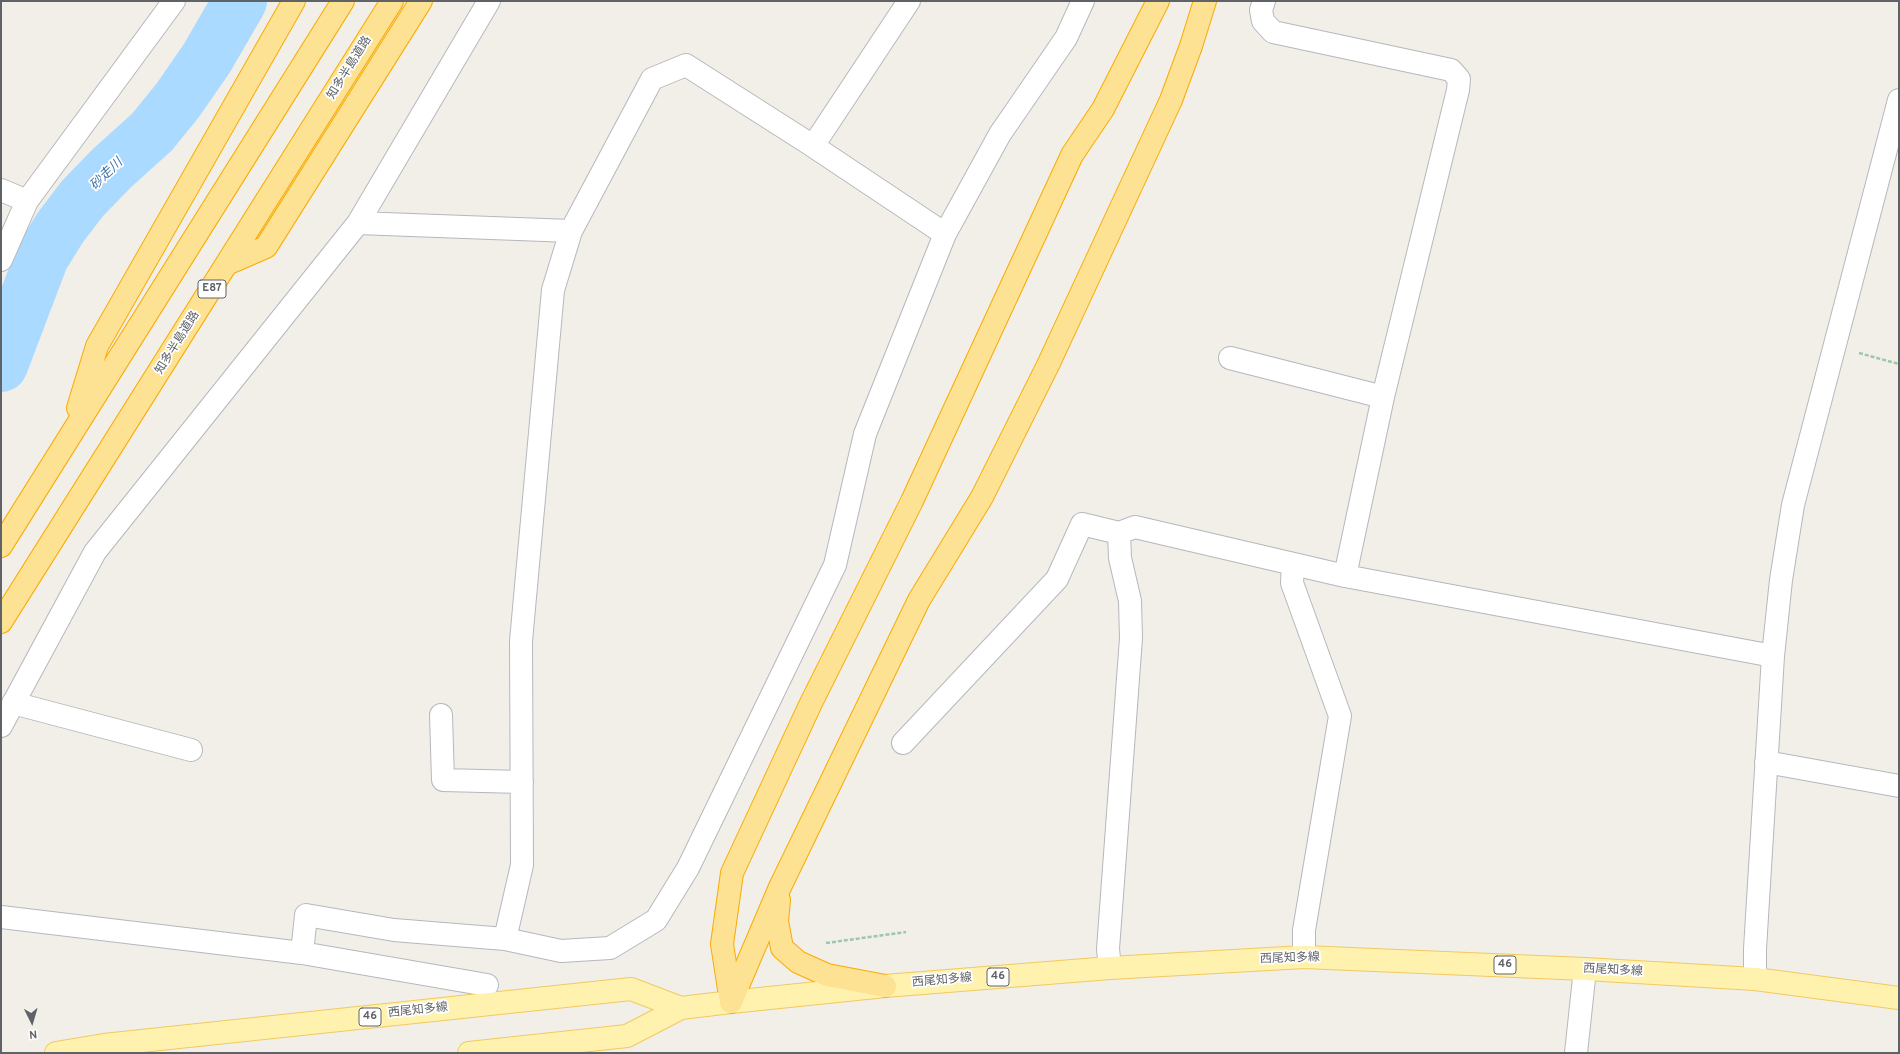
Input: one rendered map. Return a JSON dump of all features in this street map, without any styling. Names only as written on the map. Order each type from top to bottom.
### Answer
[{"type":"highway","points":[[69,438],[97,346],[294,1]]},
{"type":"highway","points":[[1,546],[343,1]]},
{"type":"highway","name":"知多半島道路","points":[[1,622],[229,263],[392,1]]},
{"type":"highway","points":[[229,263],[266,247],[421,1]]},
{"type":"highway","points":[[1136,46],[1143,1]]},
{"type":"highway","points":[[731,1002],[722,944],[732,873],[811,703],[912,501],[1072,155],[1103,109],[1158,1]]},
{"type":"highway","points":[[731,1002],[780,887],[919,600],[982,497],[1048,365],[1171,100],[1191,46],[1205,1]]},
{"type":"highway","points":[[780,887],[777,920],[782,948],[798,962],[827,975],[886,986]]},
{"type":"main road","name":"西尾知多線","points":[[469,1053],[627,1036],[681,1008],[731,1002],[886,986],[1110,968],[1304,957],[1585,969],[1755,979],[1899,998]]},
{"type":"main road","name":"西尾知多線","points":[[56,1053],[104,1045],[631,988],[681,1008]]},
{"type":"street","points":[[1,260],[28,201],[174,1]]},
{"type":"street","points":[[1,726],[95,552],[358,223],[489,1]]},
{"type":"street","points":[[813,146],[908,1]]},
{"type":"street","points":[[302,952],[306,916],[394,930],[505,939],[561,951],[610,948],[656,920],[688,868],[835,565],[864,434],[945,234],[1000,134],[1066,38],[1083,1]]},
{"type":"street","points":[[1264,1],[1261,10],[1263,21],[1273,32],[1451,70],[1459,79],[1458,90],[1382,397],[1345,576]]},
{"type":"street","points":[[505,939],[522,865],[521,642],[553,290],[571,231],[652,79],[686,65],[813,146],[945,234]]},
{"type":"street","points":[[1755,979],[1755,949],[1773,656],[1781,580],[1793,504],[1899,100]]},
{"type":"street","points":[[1,190],[28,201]]},
{"type":"street","points":[[358,223],[571,231]]},
{"type":"street","points":[[1230,358],[1382,397]]},
{"type":"street","points":[[903,743],[1057,580],[1082,524],[1119,533],[1135,527],[1345,576],[1773,656]]},
{"type":"street","points":[[1110,968],[1108,949],[1131,638],[1130,601],[1120,558],[1119,533]]},
{"type":"street","points":[[1293,564],[1292,583],[1340,716],[1304,930],[1304,957]]},
{"type":"street","points":[[13,704],[190,750]]},
{"type":"street","points":[[441,715],[444,780],[522,782]]},
{"type":"street","points":[[1766,762],[1899,786]]},
{"type":"street","points":[[1,917],[302,952],[487,985]]},
{"type":"street","points":[[1576,1053],[1585,969]]},
{"type":"path","points":[[1834,345],[1899,364]]},
{"type":"path","points":[[826,943],[906,932]]},
{"type":"waterway","name":"砂走川","points":[[1,365],[42,257],[60,228],[82,199],[112,168],[152,132],[178,100],[207,58],[240,1]]}]
